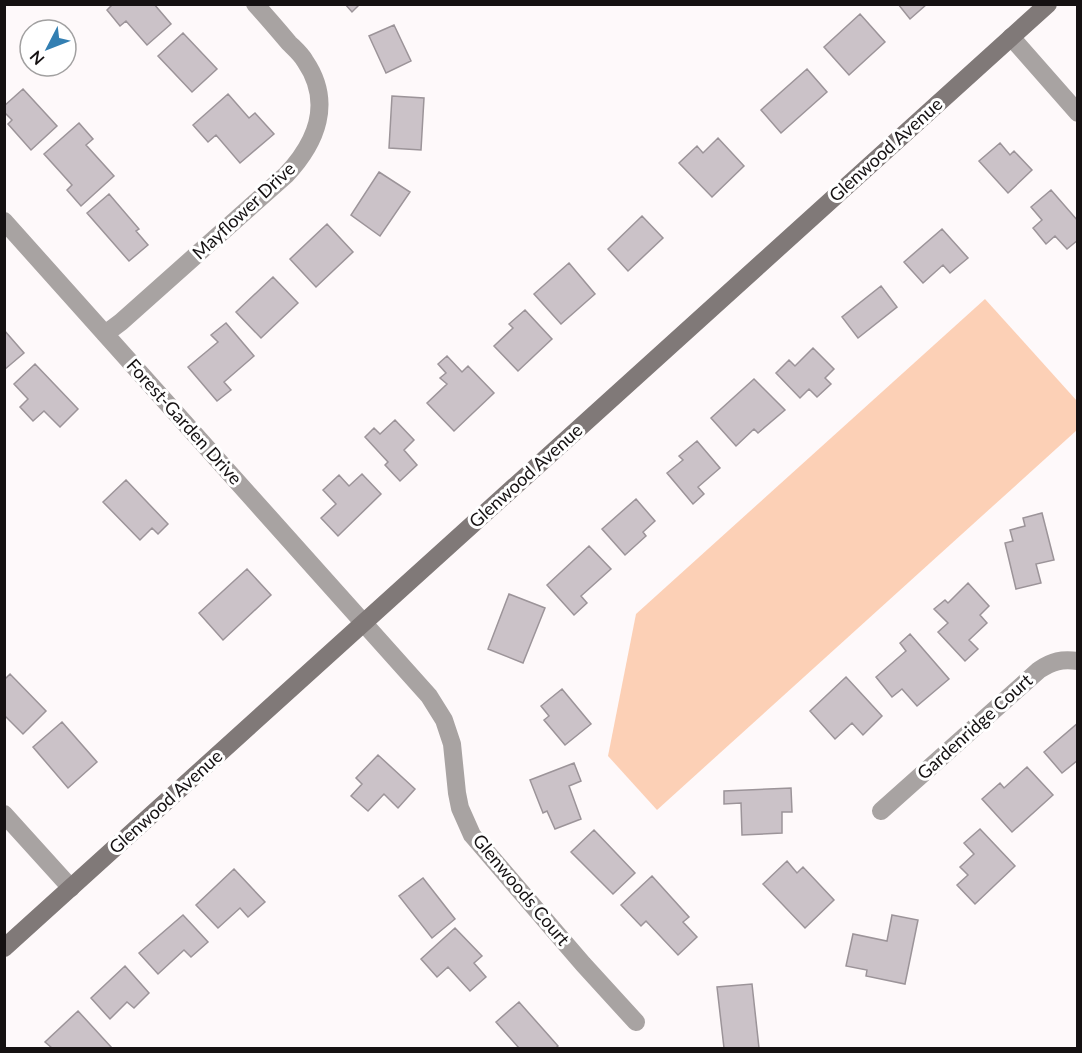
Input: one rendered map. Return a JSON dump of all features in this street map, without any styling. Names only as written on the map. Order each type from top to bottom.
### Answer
[{"type":"street","name":"Mayflower Drive","points":[[105,334],[286,175],[311,142],[318,126],[320,105],[316,83],[305,61],[255,4]]},
{"type":"street","name":"Glenwood Avenue","points":[[4,948],[1047,4]]},
{"type":"street","points":[[1011,37],[1077,113]]},
{"type":"street","name":"Forest-Garden Drive","points":[[4,221],[364,623]]},
{"type":"street","name":"Glenwoods Court","points":[[364,623],[429,696],[444,720],[452,744],[460,808],[472,835],[636,1022]]},
{"type":"street","name":"Gardenridge Court","points":[[881,811],[1039,670],[1052,662],[1077,661]]},
{"type":"street","points":[[4,814],[70,888]]},
{"type":"shaded area","points":[[985,299],[1077,401],[1077,430],[657,810],[608,756],[636,614]]},
{"type":"building","points":[[113,4],[154,4],[171,24],[147,45],[126,21],[120,26],[107,10]]},
{"type":"building","points":[[345,4],[360,4],[352,12]]},
{"type":"building","points":[[898,4],[927,4],[910,19]]},
{"type":"building","points":[[860,14],[885,42],[849,75],[824,47]]},
{"type":"building","points":[[394,25],[411,61],[386,73],[369,36]]},
{"type":"building","points":[[183,33],[217,69],[192,92],[158,56]]},
{"type":"building","points":[[807,69],[827,92],[781,133],[761,110]]},
{"type":"building","points":[[23,89],[57,126],[31,150],[8,124],[12,120],[4,112],[4,106]]},
{"type":"building","points":[[228,94],[249,118],[255,113],[274,134],[240,163],[216,135],[208,142],[193,125]]},
{"type":"building","points":[[392,96],[424,98],[421,150],[389,148]]},
{"type":"building","points":[[79,123],[93,139],[86,145],[114,176],[81,206],[67,190],[72,185],[44,154]]},
{"type":"building","points":[[718,138],[744,166],[712,197],[679,163],[697,146],[703,153]]},
{"type":"building","points":[[1000,143],[1010,155],[1014,151],[1032,170],[1008,193],[979,161]]},
{"type":"building","points":[[379,172],[410,192],[380,236],[351,215]]},
{"type":"building","points":[[1051,190],[1078,221],[1078,240],[1067,249],[1055,236],[1046,244],[1033,228],[1042,220],[1031,207]]},
{"type":"building","points":[[109,194],[139,229],[136,231],[148,245],[129,261],[87,213]]},
{"type":"building","points":[[642,216],[663,238],[628,271],[608,249]]},
{"type":"building","points":[[327,224],[353,252],[316,287],[290,259]]},
{"type":"building","points":[[942,229],[968,258],[950,273],[943,265],[923,283],[904,262]]},
{"type":"building","points":[[569,263],[595,294],[561,324],[534,294]]},
{"type":"building","points":[[273,277],[298,303],[261,338],[236,312]]},
{"type":"building","points":[[881,286],[897,307],[858,338],[842,317]]},
{"type":"building","points":[[525,310],[552,339],[518,371],[494,346],[513,328],[509,324]]},
{"type":"building","points":[[226,323],[254,356],[224,382],[231,390],[217,401],[188,367],[218,342],[211,335]]},
{"type":"building","points":[[4,330],[24,353],[4,370]]},
{"type":"building","points":[[813,348],[834,369],[825,378],[831,384],[817,397],[809,389],[800,398],[776,373],[789,360],[795,366]]},
{"type":"building","points":[[447,356],[462,372],[468,366],[494,393],[454,431],[427,403],[447,384],[440,378],[446,373],[438,364]]},
{"type":"building","points":[[35,364],[78,409],[60,427],[44,411],[33,421],[20,407],[28,399],[14,384]]},
{"type":"building","points":[[754,379],[785,410],[758,433],[754,429],[736,446],[711,418]]},
{"type":"building","points":[[395,420],[414,440],[404,450],[417,465],[400,481],[385,465],[388,462],[365,437],[374,428],[380,434]]},
{"type":"building","points":[[697,441],[720,468],[698,487],[704,494],[693,504],[667,473],[683,460],[679,456]]},
{"type":"building","points":[[362,474],[381,494],[338,536],[321,518],[336,504],[323,490],[339,475],[349,486]]},
{"type":"building","points":[[126,480],[168,524],[158,534],[152,528],[140,540],[103,502]]},
{"type":"building","points":[[636,499],[655,521],[643,532],[646,536],[625,555],[602,529]]},
{"type":"building","points":[[1042,513],[1054,560],[1036,564],[1041,583],[1016,589],[1005,543],[1013,541],[1010,530],[1025,526],[1023,518]]},
{"type":"building","points":[[589,546],[611,569],[581,596],[587,603],[574,615],[547,585]]},
{"type":"building","points":[[247,569],[271,595],[223,640],[199,613]]},
{"type":"building","points":[[968,583],[989,606],[980,615],[987,623],[969,640],[978,649],[965,661],[938,632],[948,623],[934,609],[945,600],[948,603]]},
{"type":"building","points":[[509,594],[545,608],[523,663],[488,649]]},
{"type":"building","points":[[910,634],[949,679],[917,706],[902,689],[892,697],[876,677],[906,651],[900,643]]},
{"type":"building","points":[[10,674],[46,711],[23,734],[4,715],[4,680]]},
{"type":"building","points":[[846,677],[882,716],[863,735],[852,723],[835,739],[810,711]]},
{"type":"building","points":[[562,689],[591,724],[565,745],[544,720],[549,716],[541,706]]},
{"type":"building","points":[[62,722],[97,762],[68,788],[33,747]]},
{"type":"building","points":[[1078,723],[1078,760],[1062,773],[1044,752]]},
{"type":"building","points":[[378,755],[415,789],[398,808],[384,794],[368,811],[351,796],[362,784],[356,778]]},
{"type":"building","points":[[574,763],[581,781],[569,786],[581,819],[555,829],[547,811],[543,813],[530,780]]},
{"type":"building","points":[[1027,767],[1053,795],[1012,832],[982,799],[1000,783],[1004,788]]},
{"type":"building","points":[[791,788],[792,812],[782,812],[782,833],[742,835],[741,803],[724,804],[724,791]]},
{"type":"building","points":[[980,829],[1015,866],[975,904],[957,885],[968,875],[960,867],[974,854],[964,843]]},
{"type":"building","points":[[594,830],[635,873],[613,894],[571,852]]},
{"type":"building","points":[[787,861],[797,873],[803,867],[834,900],[805,928],[763,884]]},
{"type":"building","points":[[234,869],[265,902],[248,917],[240,908],[218,928],[196,905]]},
{"type":"building","points":[[652,876],[689,917],[683,922],[697,937],[678,955],[646,921],[641,926],[621,905]]},
{"type":"building","points":[[423,878],[455,919],[432,938],[399,896]]},
{"type":"building","points":[[183,915],[208,942],[191,957],[184,950],[158,974],[139,953]]},
{"type":"building","points":[[892,915],[918,920],[905,984],[866,976],[867,970],[846,966],[853,934],[887,941]]},
{"type":"building","points":[[455,928],[482,956],[474,963],[486,977],[470,991],[448,967],[437,977],[421,959]]},
{"type":"building","points":[[125,966],[149,993],[134,1008],[127,1002],[110,1019],[91,998]]},
{"type":"building","points":[[752,984],[759,1048],[724,1048],[717,987]]},
{"type":"building","points":[[519,1002],[558,1046],[556,1048],[519,1048],[496,1022]]},
{"type":"building","points":[[78,1011],[112,1048],[52,1048],[45,1042]]}]
